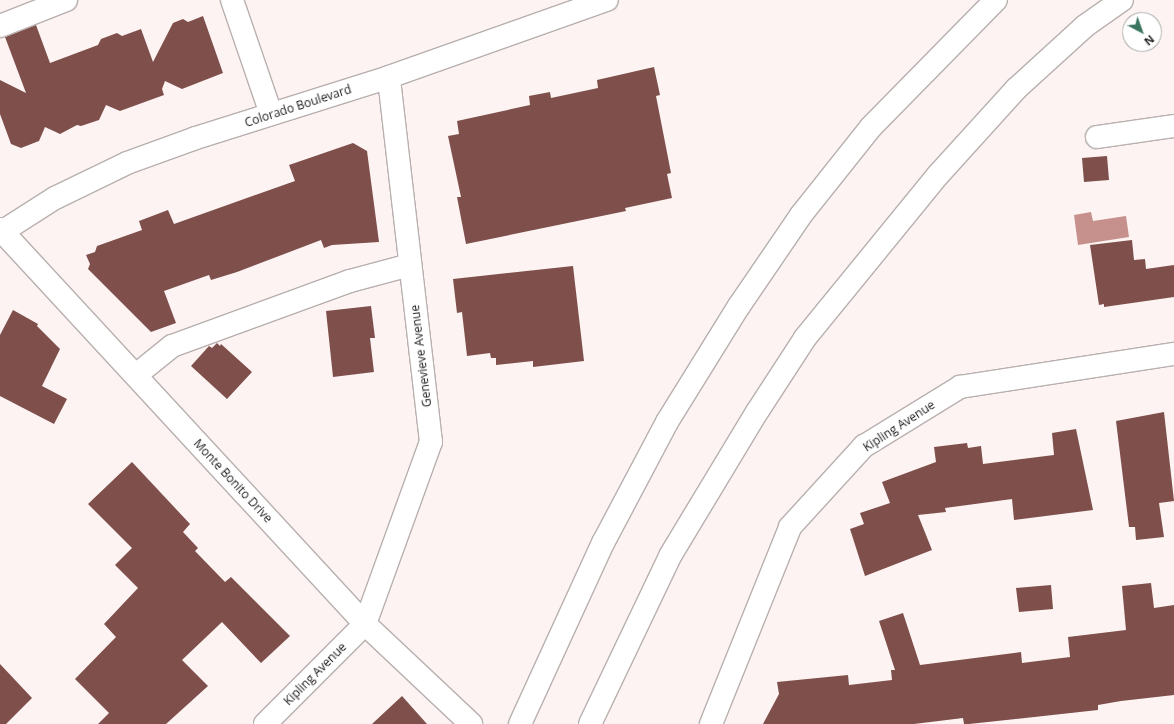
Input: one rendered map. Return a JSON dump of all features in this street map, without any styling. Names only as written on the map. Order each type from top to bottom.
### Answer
[{"type":"main road","points":[[0,26],[66,0]]},
{"type":"main road","points":[[232,0],[271,114]]},
{"type":"main road","name":"Colorado Boulevard","points":[[1,231],[76,187],[127,163],[271,114],[389,77],[571,5],[606,0]]},
{"type":"main road","points":[[520,724],[536,685],[603,543],[667,422],[739,306],[801,215],[871,127],[996,0]]},
{"type":"main road","points":[[591,723],[670,556],[756,412],[805,338],[933,180],[1016,89],[1085,26],[1122,0]]},
{"type":"main road","name":"Genevieve Avenue","points":[[366,624],[431,442],[389,77]]},
{"type":"main road","points":[[1097,137],[1174,126]]},
{"type":"main road","name":"Monte Bonito Drive","points":[[1,231],[366,624],[471,724]]},
{"type":"main road","points":[[136,375],[172,346],[350,280],[410,265]]},
{"type":"main road","name":"Kipling Avenue","points":[[711,724],[790,527],[864,446],[960,387],[1174,354]]},
{"type":"main road","name":"Kipling Avenue","points":[[265,724],[366,624]]},
{"type":"shaded area","points":[[1091,212],[1093,221],[1126,216],[1129,237],[1078,245],[1074,215]]},
{"type":"building","points":[[203,16],[223,73],[182,89],[165,81],[162,89],[164,95],[120,111],[106,105],[99,120],[81,126],[77,125],[60,134],[45,127],[39,141],[21,148],[11,144],[0,114],[0,80],[26,93],[5,37],[36,25],[50,63],[98,45],[101,39],[117,33],[122,36],[141,29],[153,62],[173,23],[183,19],[188,22]]},
{"type":"building","points":[[654,67],[660,95],[656,96],[671,173],[667,174],[672,198],[625,208],[626,211],[466,244],[457,197],[461,197],[448,136],[459,134],[457,121],[530,105],[529,96],[550,92],[551,98],[598,88],[597,80]]},
{"type":"building","points":[[353,143],[367,151],[379,242],[332,245],[324,248],[321,240],[237,272],[211,280],[209,275],[164,291],[176,323],[151,332],[88,269],[90,264],[86,255],[95,252],[97,246],[142,230],[139,221],[168,210],[174,224],[295,181],[289,165]]},
{"type":"building","points":[[1107,156],[1109,180],[1084,182],[1082,158]]},
{"type":"building","points":[[1132,240],[1134,260],[1145,259],[1146,269],[1174,265],[1174,297],[1104,307],[1104,304],[1099,305],[1090,245]]},
{"type":"building","points":[[573,266],[584,361],[533,367],[533,361],[496,365],[496,358],[491,358],[490,353],[467,356],[462,312],[457,313],[453,279]]},
{"type":"building","points":[[371,306],[375,338],[370,338],[374,372],[333,377],[326,311]]},
{"type":"building","points":[[13,310],[38,324],[37,326],[60,349],[42,386],[67,399],[54,424],[0,396],[0,335]]},
{"type":"building","points":[[217,343],[220,346],[221,344],[252,372],[227,399],[191,366],[209,346],[212,348]]},
{"type":"building","points":[[1164,412],[1174,501],[1159,503],[1164,537],[1136,540],[1135,527],[1129,527],[1116,421]]},
{"type":"building","points":[[1076,429],[1093,510],[1014,520],[1012,499],[945,508],[946,512],[918,515],[932,550],[865,576],[850,529],[864,524],[860,513],[890,503],[882,482],[936,462],[934,447],[967,443],[968,448],[981,446],[983,464],[1054,455],[1052,433]]},
{"type":"building","points":[[132,462],[190,524],[183,532],[198,548],[195,551],[225,582],[231,577],[290,636],[261,663],[222,622],[182,660],[208,686],[166,724],[98,724],[109,713],[75,679],[116,637],[104,624],[138,588],[115,565],[132,548],[88,504]]},
{"type":"building","points":[[1151,583],[1154,608],[1174,605],[1174,695],[1098,705],[1098,710],[969,724],[964,724],[963,718],[914,724],[763,724],[779,694],[777,682],[848,675],[849,685],[892,680],[891,670],[895,670],[879,621],[903,613],[920,665],[1021,652],[1022,663],[1070,657],[1068,637],[1126,630],[1122,586]]},
{"type":"building","points":[[1051,585],[1053,609],[1019,612],[1016,588]]},
{"type":"building","points":[[0,664],[32,698],[6,724],[0,724]]},
{"type":"building","points":[[402,696],[427,724],[372,724]]}]
